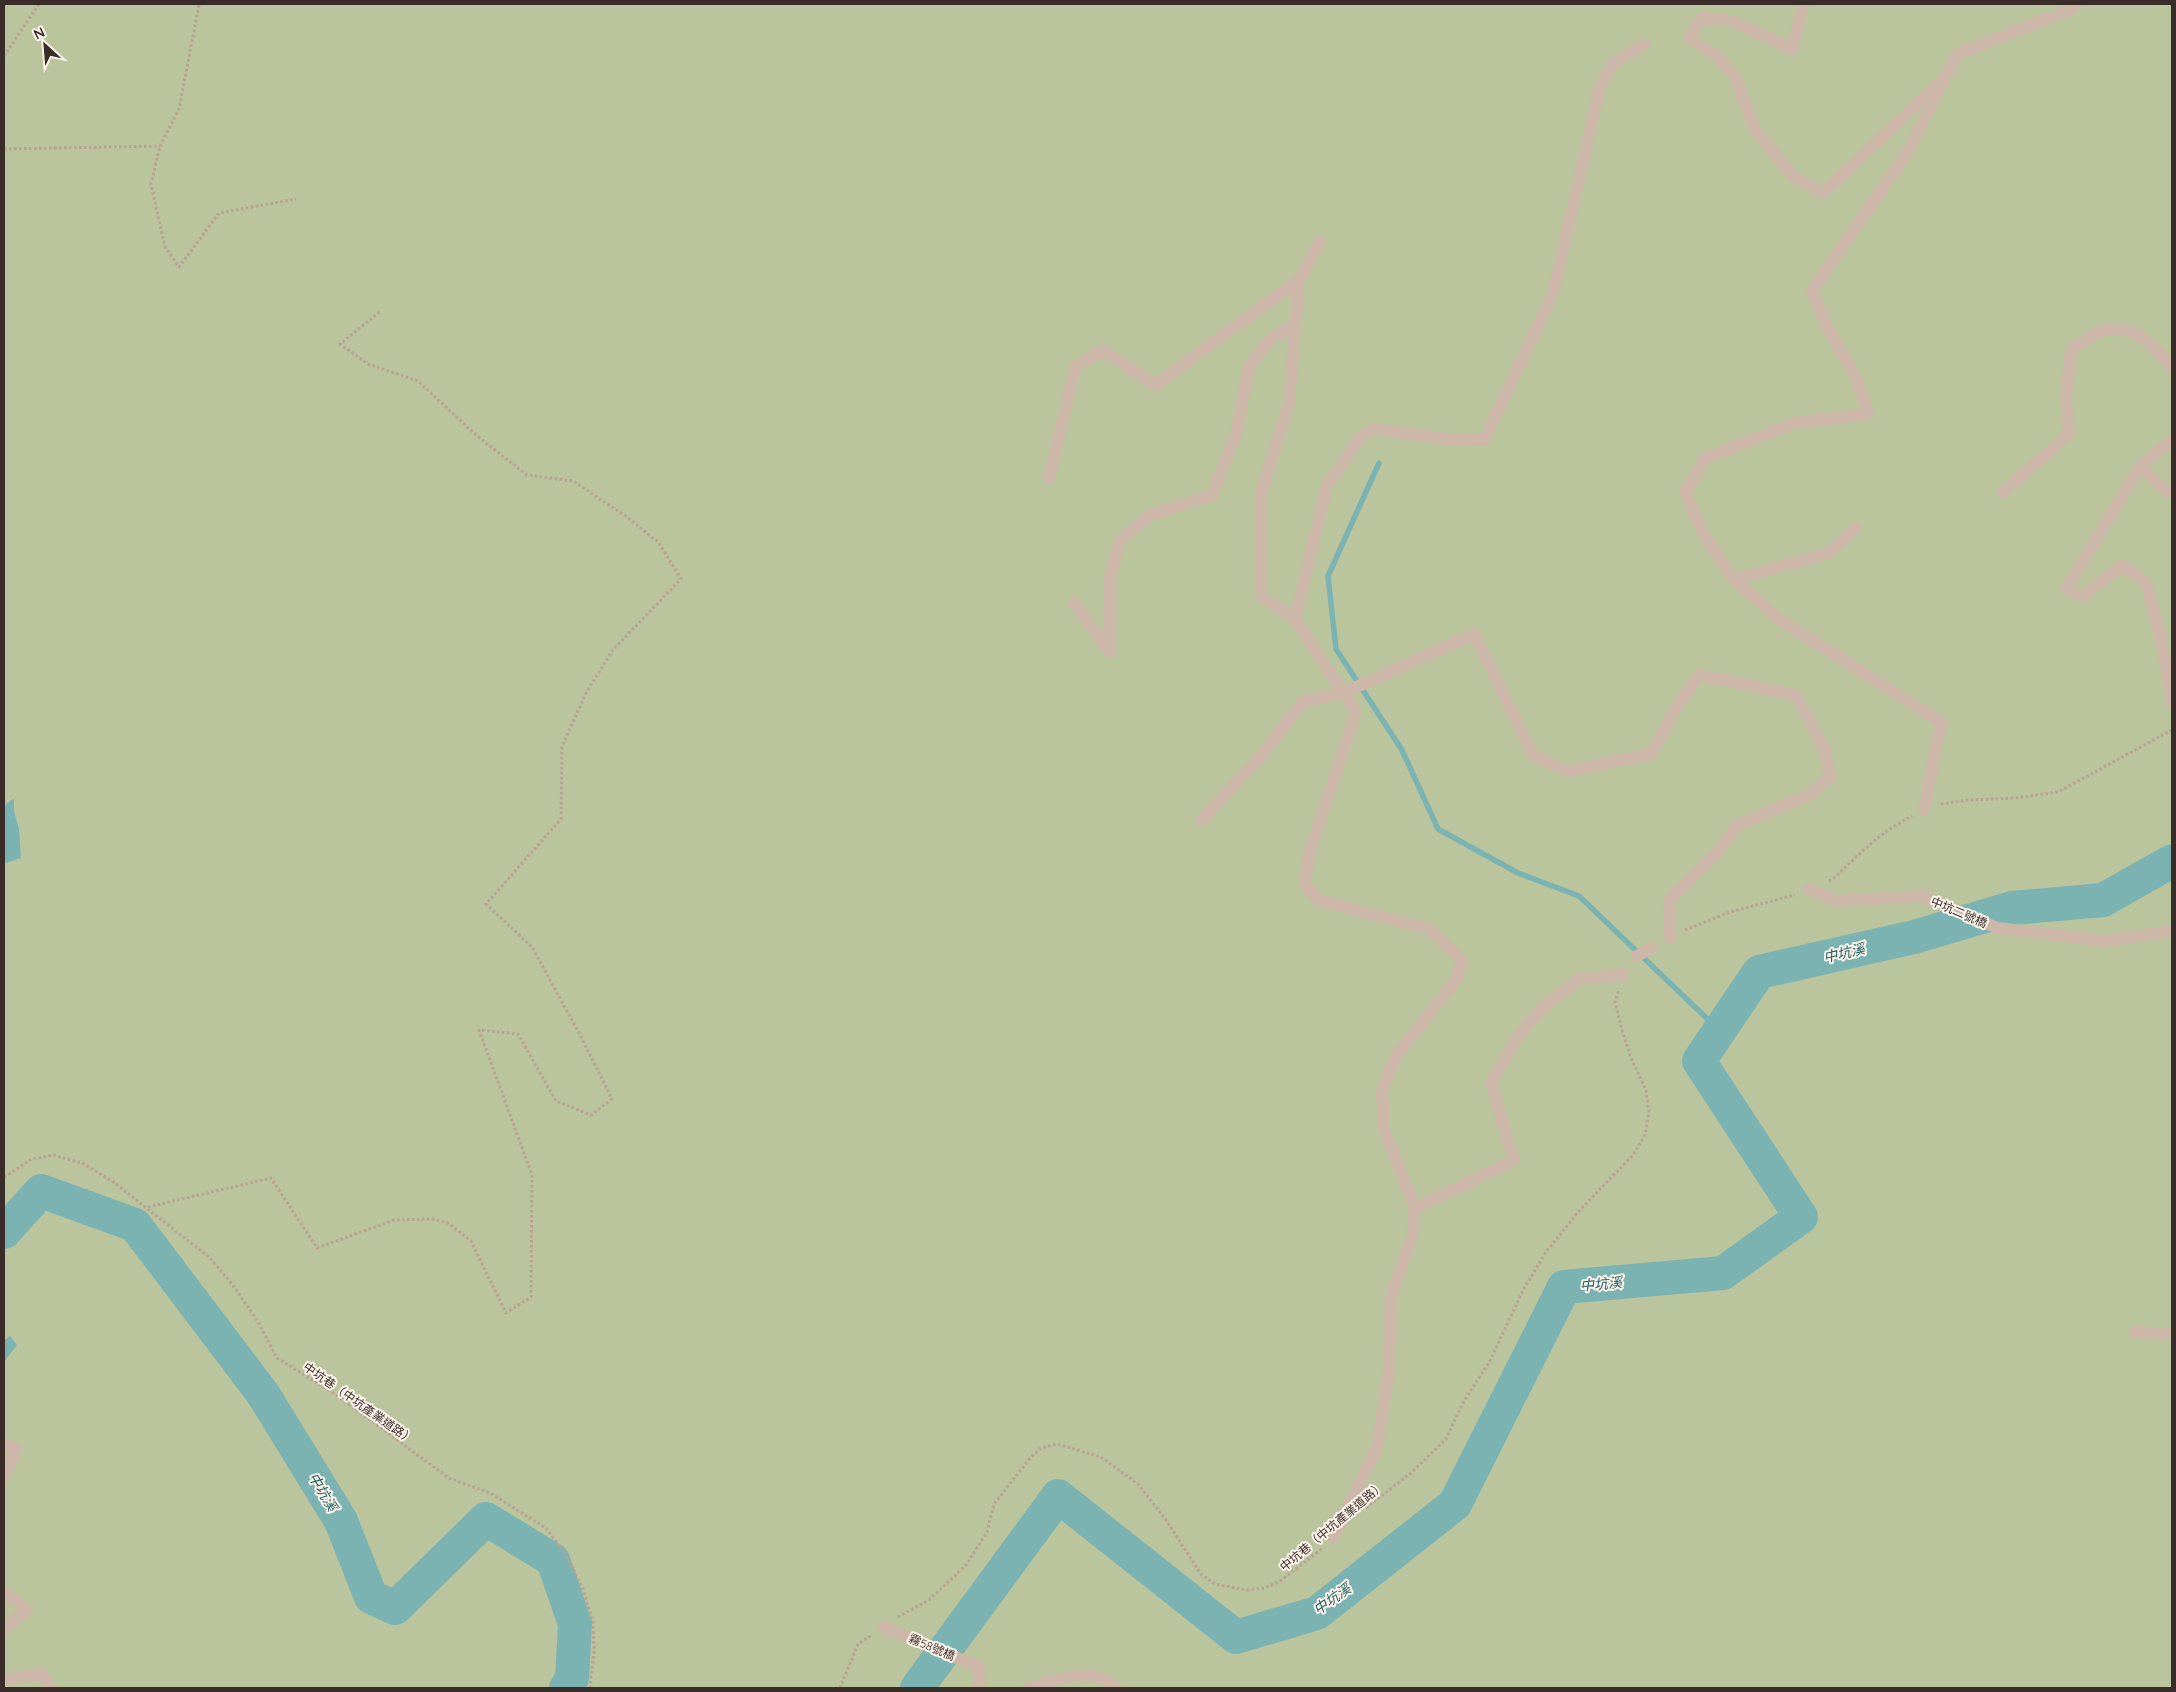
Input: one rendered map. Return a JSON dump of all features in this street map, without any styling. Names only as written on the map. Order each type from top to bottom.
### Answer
[{"type":"street","points":[[1803,4],[1792,49],[1732,22],[1702,18],[1689,38],[1717,56],[1735,77],[1755,130],[1794,177],[1823,193],[1946,76]]},
{"type":"street","points":[[1924,810],[1941,722],[1777,618],[1734,579],[1705,537],[1685,492],[1706,458],[1794,423],[1868,414],[1856,377],[1826,324],[1812,290],[1908,152],[1957,54],[2070,10],[2076,4]]},
{"type":"street","points":[[1295,619],[1328,485],[1363,434],[1376,429],[1447,439],[1484,440],[1554,293],[1600,87],[1612,64],[1644,44]]},
{"type":"street","points":[[1320,241],[1300,280],[1289,403],[1261,494],[1261,596],[1295,619],[1345,692],[1356,712],[1309,853],[1305,884],[1318,900],[1429,930],[1462,960],[1456,979],[1395,1057],[1382,1091],[1384,1129],[1415,1208],[1412,1237],[1391,1296],[1390,1364],[1377,1447],[1334,1538]]},
{"type":"street","points":[[1048,478],[1075,367],[1103,350],[1155,385],[1300,280]]},
{"type":"street","points":[[1074,603],[1110,652],[1109,582],[1120,540],[1150,515],[1212,494],[1236,434],[1249,367],[1271,338],[1296,324]]},
{"type":"street","points":[[2003,492],[2069,434],[2066,398],[2071,349],[2106,330],[2124,331],[2146,340],[2172,368]]},
{"type":"street","points":[[2172,440],[2140,466],[2066,589],[2082,597],[2122,565],[2146,583],[2161,638],[2172,702]]},
{"type":"street","points":[[2140,466],[2166,491],[2172,492]]},
{"type":"street","points":[[1734,579],[1829,553],[1855,529]]},
{"type":"street","points":[[1201,820],[1262,755],[1304,701],[1345,692],[1474,634],[1533,754],[1567,771],[1651,754],[1674,711],[1699,675],[1796,695],[1825,750],[1830,776],[1810,794],[1737,826],[1717,853],[1669,900],[1670,938]]},
{"type":"street","name":"中坑二號橋","points":[[1809,889],[1837,901],[1922,896],[1997,928],[2104,942],[2172,931]]},
{"type":"street","points":[[1637,956],[1651,948]]},
{"type":"street","points":[[1415,1208],[1514,1160],[1491,1083],[1518,1036],[1543,1007],[1579,979],[1623,974]]},
{"type":"street","points":[[2135,1332],[2172,1334]]},
{"type":"street","points":[[4,1444],[16,1449],[4,1476]]},
{"type":"street","points":[[4,1592],[27,1610],[4,1629]]},
{"type":"street","name":"霧58號橋","points":[[885,1627],[980,1668],[980,1688]]},
{"type":"street","points":[[4,1680],[41,1674],[51,1688]]},
{"type":"street","points":[[1029,1688],[1071,1676],[1108,1680],[1116,1688]]},
{"type":"path","points":[[4,56],[39,4]]},
{"type":"path","points":[[199,5],[180,109],[160,146],[151,184],[165,247],[179,267],[219,213],[296,200]]},
{"type":"path","points":[[4,149],[160,146]]},
{"type":"path","points":[[148,1207],[271,1178],[318,1248],[394,1220],[432,1219],[448,1223],[471,1241],[506,1313],[531,1297],[532,1175],[479,1030],[518,1034],[556,1101],[591,1115],[612,1099],[580,1032],[532,947],[486,904],[561,819],[562,746],[586,693],[612,651],[681,579],[659,543],[628,517],[574,481],[526,475],[476,435],[418,381],[368,364],[340,344],[381,311]]},
{"type":"path","points":[[1670,938],[1730,912],[1793,896],[1834,878],[1864,848],[1900,822],[1934,805],[2058,792],[2172,730]]},
{"type":"path","name":"中坑巷（中坑產業道路）","points":[[1360,1513],[1411,1473],[1446,1439],[1464,1401],[1490,1361],[1523,1290],[1546,1252],[1578,1212],[1633,1155],[1645,1135],[1648,1113],[1646,1090],[1631,1058],[1615,1002],[1623,974]]},
{"type":"path","name":"中坑巷（中坑產業道路）","points":[[4,1177],[32,1159],[54,1155],[84,1164],[148,1207],[209,1257],[227,1278],[258,1322],[277,1358],[335,1394],[449,1478],[490,1493],[546,1528],[566,1555],[579,1580],[593,1621],[594,1651],[590,1688]]},
{"type":"path","name":"中坑巷（中坑產業道路）","points":[[840,1688],[858,1644],[929,1600],[966,1564],[987,1532],[994,1504],[1031,1457],[1041,1448],[1057,1444],[1101,1457],[1138,1484],[1166,1520],[1201,1574],[1214,1584],[1246,1590],[1264,1588],[1286,1577],[1314,1557],[1334,1538]]},
{"type":"green space","points":[[4,4],[2172,4],[2172,1688],[4,1688]]},
{"type":"water","points":[[14,798],[14,811],[19,829],[21,858],[6,863],[4,860],[4,806]]},
{"type":"water","points":[[10,1336],[17,1345],[4,1362],[4,1341]]},
{"type":"waterway","points":[[1379,463],[1328,576],[1336,649],[1402,750],[1438,829],[1518,873],[1579,896],[1719,1030]]},
{"type":"waterway","name":"中坑溪","points":[[917,1688],[1058,1496],[1236,1637],[1317,1613],[1455,1504],[1564,1287],[1723,1273],[1801,1217],[1699,1061],[1759,972],[1914,937],[2012,908],[2103,900],[2172,861]]},
{"type":"waterway","name":"中坑溪","points":[[4,1232],[41,1191],[135,1225],[263,1394],[341,1521],[371,1597],[395,1608],[486,1519],[553,1560],[575,1624],[572,1679],[566,1688]]}]
